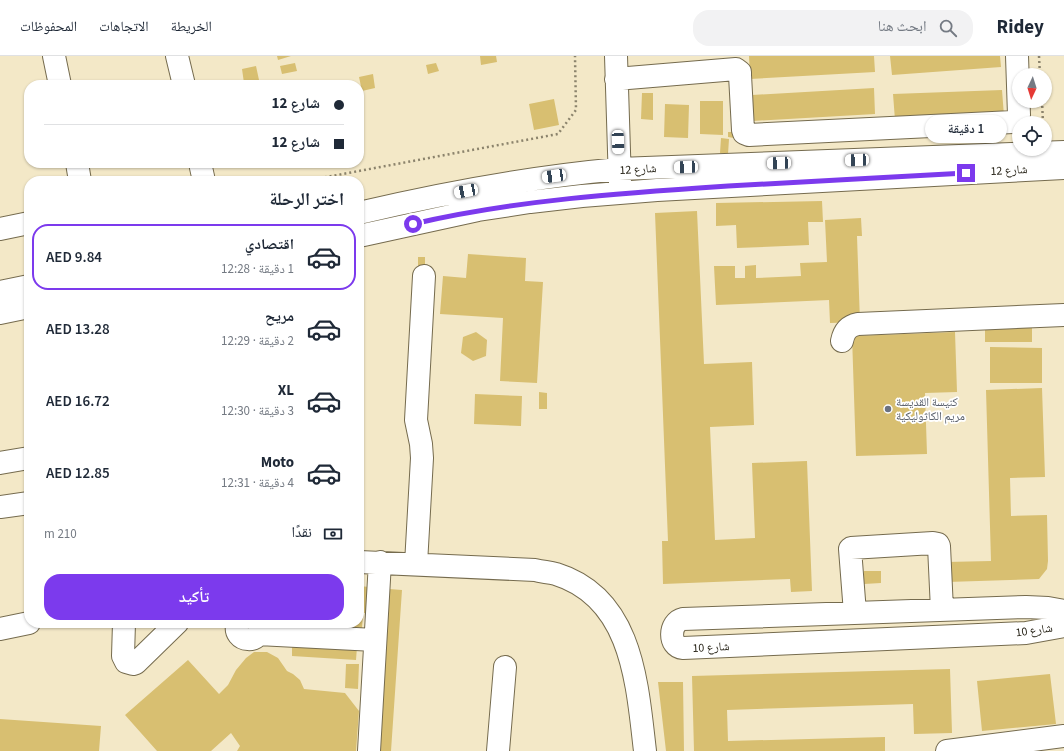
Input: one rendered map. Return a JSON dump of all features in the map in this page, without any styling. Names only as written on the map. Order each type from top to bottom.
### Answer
[{"type":"street","points":[[54,56],[59,80]]},
{"type":"street","points":[[177,56],[183,80]]},
{"type":"street","points":[[616,56],[620,193]]},
{"type":"street","points":[[616,79],[736,69],[740,72],[743,130],[744,133],[749,135],[1012,122],[1016,121],[1019,115],[1017,56]]},
{"type":"street","name":"شارع 12","points":[[364,212],[528,180],[619,169],[1064,152]]},
{"type":"street","name":"شارع 12","points":[[364,235],[478,210],[530,202],[620,193],[1064,168]]},
{"type":"street","points":[[0,229],[24,224]]},
{"type":"street","points":[[416,564],[422,458],[416,420],[424,276]]},
{"type":"street","points":[[0,292],[24,287]]},
{"type":"street","points":[[0,313],[24,308]]},
{"type":"street","points":[[842,341],[843,334],[846,329],[858,324],[1064,315]]},
{"type":"street","points":[[0,464],[24,459]]},
{"type":"street","points":[[0,507],[24,504]]},
{"type":"street","points":[[855,613],[850,549],[853,546],[933,543],[938,544],[939,546],[942,610]]},
{"type":"street","points":[[369,751],[375,640],[369,562],[535,570],[556,574],[581,586],[602,603],[617,624],[628,649],[636,678],[645,751]]},
{"type":"street","name":"شارع 10","points":[[1056,609],[1026,607],[683,619],[677,622],[673,628],[674,643],[676,646],[683,648],[1026,633],[1056,628]]},
{"type":"street","points":[[1056,609],[1051,613],[1051,625],[1056,628]]},
{"type":"street","points":[[0,629],[24,624]]},
{"type":"street","points":[[124,628],[123,656],[126,662],[133,664],[136,663],[172,628]]},
{"type":"street","points":[[237,628],[237,631],[240,636],[244,639],[254,638],[259,629],[375,640]]},
{"type":"street","points":[[498,751],[505,666]]},
{"type":"street","points":[[947,751],[1064,736]]},
{"type":"path","points":[[332,176],[558,134],[576,110],[574,56]]},
{"type":"path","points":[[1039,56],[1040,68]]},
{"type":"building","points":[[277,56],[291,56],[278,60]]},
{"type":"building","points":[[480,56],[496,56],[497,62],[481,65]]},
{"type":"building","points":[[749,56],[874,56],[875,72],[750,79]]},
{"type":"building","points":[[890,56],[1000,56],[1001,67],[892,75]]},
{"type":"building","points":[[295,63],[297,71],[282,74],[280,66]]},
{"type":"building","points":[[436,63],[439,71],[428,74],[426,65]]},
{"type":"building","points":[[256,66],[259,80],[244,80],[242,69]]},
{"type":"building","points":[[373,74],[375,88],[364,91],[364,80],[360,80],[359,77]]},
{"type":"building","points":[[874,88],[875,114],[753,121],[752,95]]},
{"type":"building","points":[[1002,90],[1004,116],[895,120],[893,94]]},
{"type":"building","points":[[642,93],[653,93],[653,120],[641,119]]},
{"type":"building","points":[[554,99],[559,125],[534,130],[529,104]]},
{"type":"building","points":[[700,101],[723,101],[723,135],[700,134]]},
{"type":"building","points":[[665,104],[689,105],[688,138],[664,137]]},
{"type":"building","points":[[977,128],[994,128],[995,143],[977,143]]},
{"type":"building","points":[[728,132],[735,132],[734,138],[728,137]]},
{"type":"building","points":[[721,138],[729,139],[728,154],[720,153]]},
{"type":"building","points":[[822,201],[823,222],[808,222],[809,245],[737,248],[736,225],[716,226],[716,203]]},
{"type":"building","points":[[697,211],[704,364],[752,362],[754,425],[710,427],[715,540],[755,538],[752,463],[807,461],[812,591],[791,592],[790,579],[663,584],[662,541],[668,541],[655,213]]},
{"type":"building","points":[[861,218],[862,236],[857,236],[860,322],[830,323],[829,300],[716,305],[714,266],[735,266],[735,278],[745,278],[745,266],[756,265],[756,278],[801,276],[800,263],[827,262],[825,220]]},
{"type":"building","points":[[468,254],[526,258],[525,281],[543,282],[537,383],[500,381],[503,318],[440,314],[443,276],[466,278]]},
{"type":"building","points":[[418,257],[425,257],[425,271],[418,270]]},
{"type":"building","points":[[985,328],[1032,328],[1032,342],[985,342]]},
{"type":"building","points":[[476,332],[487,340],[486,356],[473,361],[461,353],[463,337]]},
{"type":"building","points":[[955,332],[957,392],[925,393],[927,454],[856,456],[852,336]]},
{"type":"building","points":[[990,347],[1042,348],[1042,383],[990,383]]},
{"type":"building","points":[[1042,388],[1045,477],[1010,478],[1011,516],[1047,515],[1047,569],[1039,579],[947,582],[946,562],[991,561],[986,390]]},
{"type":"building","points":[[539,392],[547,393],[547,409],[539,409]]},
{"type":"building","points":[[475,394],[522,396],[521,426],[474,424]]},
{"type":"building","points":[[864,571],[881,571],[881,583],[864,584]]},
{"type":"building","points":[[364,586],[369,587],[366,613],[364,613]]},
{"type":"building","points":[[389,589],[402,590],[391,751],[378,751]]},
{"type":"building","points":[[292,643],[357,647],[356,660],[292,656]]},
{"type":"building","points":[[254,652],[267,652],[278,658],[287,671],[300,680],[304,689],[345,693],[359,711],[356,751],[237,751],[240,746],[231,733],[211,751],[157,751],[125,715],[188,660],[219,694],[228,685],[236,670],[246,658]]},
{"type":"building","points":[[346,664],[359,664],[358,689],[345,688]]},
{"type":"building","points":[[950,669],[952,733],[914,734],[913,704],[727,710],[728,741],[885,737],[885,751],[694,751],[692,676]]},
{"type":"building","points":[[1050,674],[1056,724],[982,731],[977,681]]},
{"type":"building","points":[[658,682],[683,682],[684,751],[666,751]]},
{"type":"building","points":[[0,719],[101,726],[99,751],[0,751]]},
{"type":"place","name":"كنيسة القديسة مريم الكاثوليكية","points":[[888,409]]},
{"type":"route","points":[[413,224],[478,210],[582,196],[657,190],[966,173]]}]
